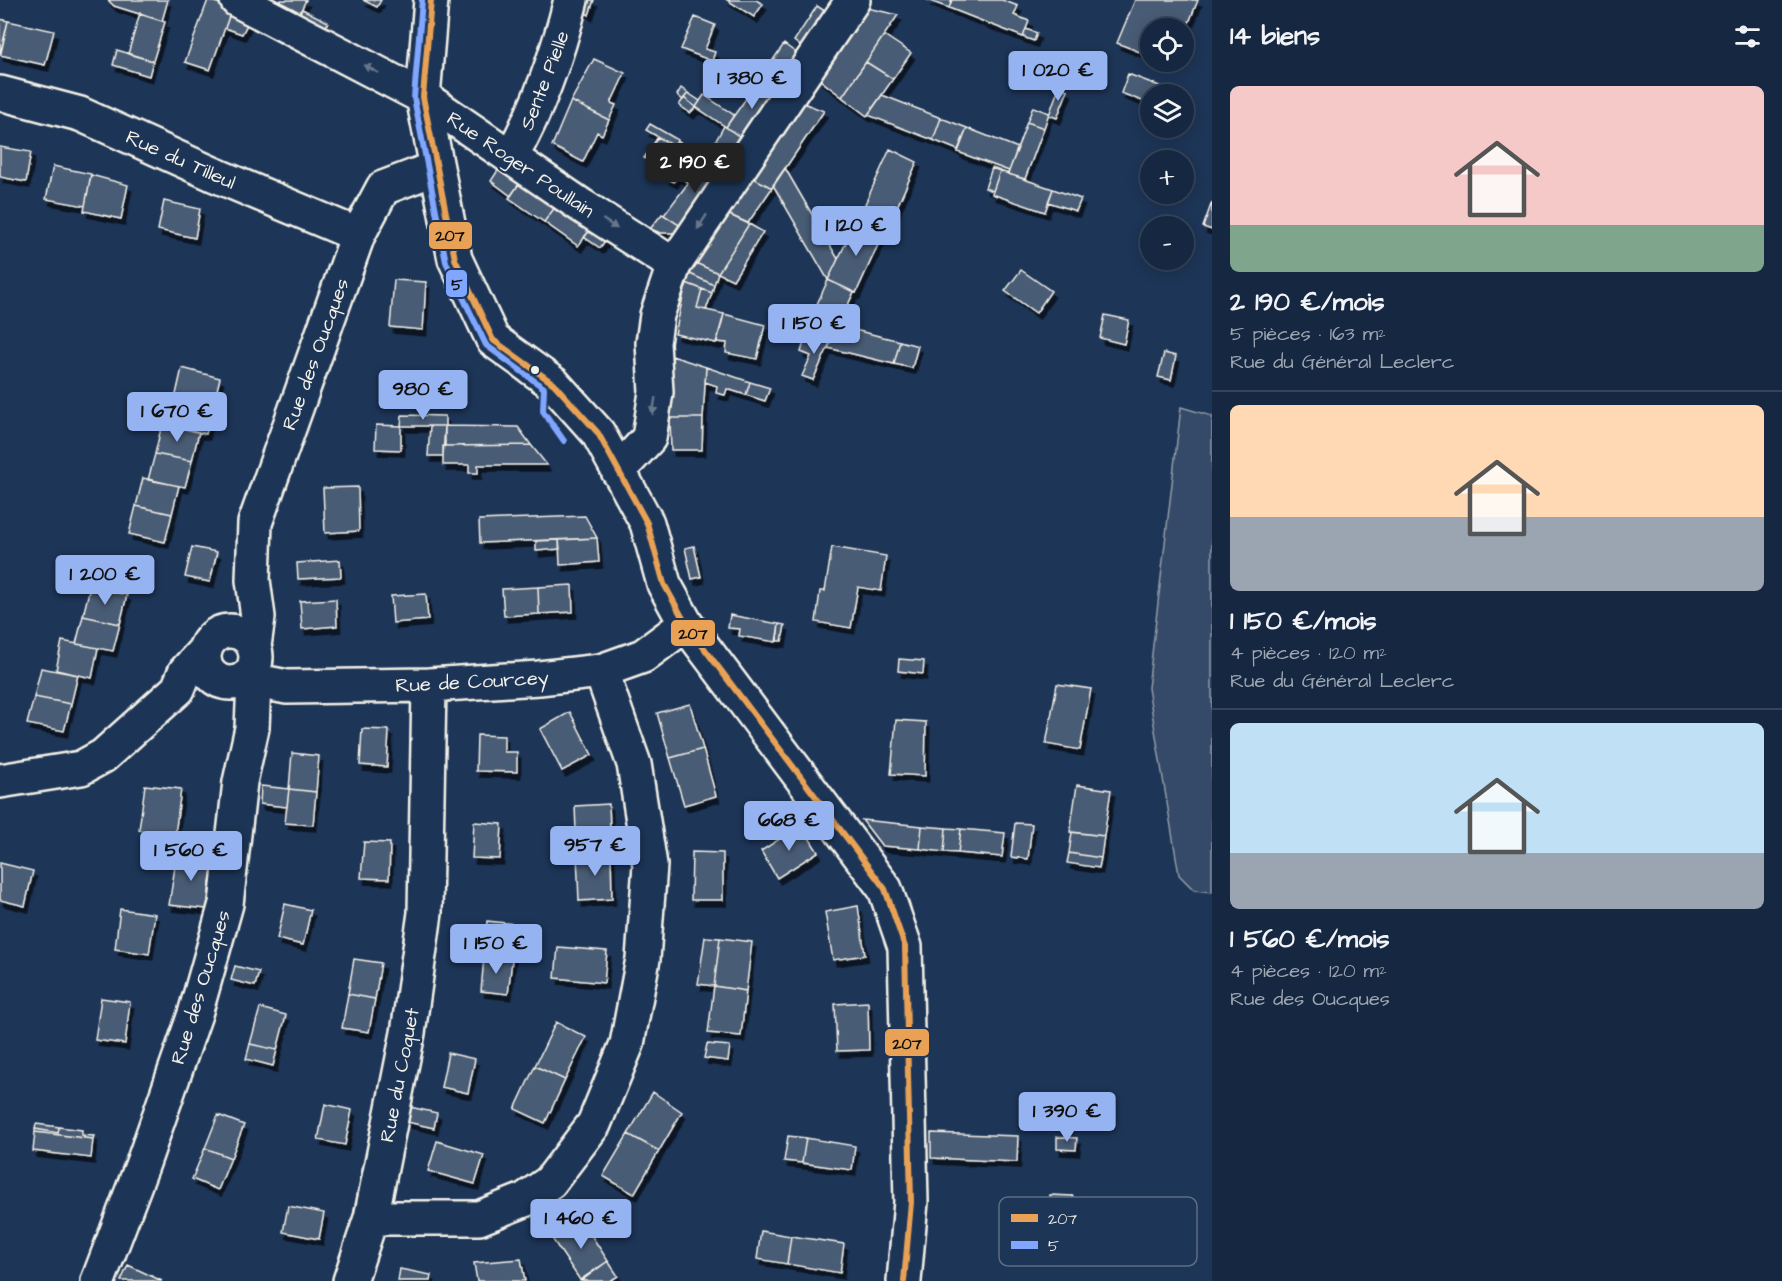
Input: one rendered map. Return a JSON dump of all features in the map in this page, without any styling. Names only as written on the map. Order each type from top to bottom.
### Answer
[{"type":"street","name":"Rue Roger Poullain","points":[[237,0],[423,97],[674,265]]},
{"type":"street","points":[[431,0],[423,97],[455,259],[493,340],[554,384],[598,434],[647,523],[664,584],[686,624],[885,889],[905,947],[911,1202],[904,1281]]},
{"type":"street","name":"Sente Pielle","points":[[511,157],[526,130],[565,23],[571,0]]},
{"type":"street","points":[[616,466],[649,438],[656,392],[653,343],[657,315],[674,265],[853,0]]},
{"type":"street","name":"Rue du Tilleul","points":[[0,93],[80,114],[358,235]]},
{"type":"street","name":"Rue des Oucques","points":[[98,1281],[143,1163],[195,1014],[226,904],[240,782],[252,728],[228,665],[226,630],[242,633],[255,646],[258,616],[253,580],[255,523],[358,235],[383,188],[436,168]]},
{"type":"street","points":[[516,358],[538,353],[556,366],[578,386],[577,410]]},
{"type":"street","points":[[554,384],[551,408],[576,442],[586,455],[616,466]]},
{"type":"street","name":"Rue des Oucques","points":[[228,665],[253,580]]},
{"type":"street","name":"Rue de Courcey","points":[[228,665],[287,687],[429,685],[539,678],[601,671],[643,656],[686,624]]},
{"type":"street","points":[[0,781],[81,768],[104,756],[178,689],[185,672],[228,665]]},
{"type":"street","points":[[371,1218],[479,1218],[524,1200],[550,1182],[594,1124],[627,1044],[643,959],[650,865],[634,764],[601,671]]},
{"type":"street","name":"Rue du Coquet","points":[[350,1281],[371,1218],[408,1033],[425,913],[429,685]]},
{"type":"shaded area","points":[[1181,407],[1212,416],[1212,892],[1194,890],[1179,875],[1148,688]]},
{"type":"building","points":[[108,0],[168,0],[162,21],[114,6]]},
{"type":"building","points":[[208,0],[232,8],[210,70],[185,62]]},
{"type":"building","points":[[281,0],[306,0],[296,20],[275,10]]},
{"type":"building","points":[[363,0],[381,0],[377,7]]},
{"type":"building","points":[[583,0],[594,0],[589,15],[580,8]]},
{"type":"building","points":[[727,0],[756,0],[763,4],[754,17]]},
{"type":"building","points":[[927,0],[952,0],[949,8]]},
{"type":"building","points":[[952,0],[1002,0],[1018,6],[1014,15],[1029,21],[1023,37],[949,8]]},
{"type":"building","points":[[1135,0],[1198,0],[1191,18],[1140,18],[1140,52],[1117,43]]},
{"type":"building","points":[[817,6],[834,17],[808,52],[794,41]]},
{"type":"building","points":[[232,8],[251,17],[242,34],[225,28]]},
{"type":"building","points":[[867,8],[898,15],[842,97],[819,79]]},
{"type":"building","points":[[302,9],[328,22],[323,34],[296,20]]},
{"type":"building","points":[[140,13],[165,22],[153,61],[128,54]]},
{"type":"building","points":[[695,17],[715,25],[705,49],[715,52],[712,61],[681,49]]},
{"type":"building","points":[[0,19],[8,21],[1,53],[0,53]]},
{"type":"building","points":[[8,21],[54,31],[45,65],[0,55]]},
{"type":"building","points":[[1026,29],[1037,33],[1034,41],[1023,37]]},
{"type":"building","points":[[884,35],[911,53],[893,79],[866,62]]},
{"type":"building","points":[[784,44],[803,58],[779,93],[759,80]]},
{"type":"building","points":[[117,50],[153,61],[149,76],[113,65]]},
{"type":"building","points":[[594,59],[625,73],[611,103],[616,105],[609,120],[571,101]]},
{"type":"building","points":[[866,62],[893,79],[867,116],[842,97]]},
{"type":"building","points":[[1128,74],[1154,84],[1140,84],[1140,100],[1121,93]]},
{"type":"building","points":[[759,80],[779,93],[746,141],[726,127]]},
{"type":"building","points":[[1059,87],[1068,90],[1057,118],[1049,115]]},
{"type":"building","points":[[681,88],[688,93],[683,100],[677,95]]},
{"type":"building","points":[[688,93],[700,101],[696,107],[684,98]]},
{"type":"building","points":[[704,95],[734,115],[726,127],[696,107]]},
{"type":"building","points":[[882,95],[941,118],[933,140],[868,115]]},
{"type":"building","points":[[684,98],[696,107],[690,113],[679,105]]},
{"type":"building","points":[[571,101],[609,120],[602,135],[597,132],[583,162],[552,146]]},
{"type":"building","points":[[798,101],[824,111],[772,188],[748,175]]},
{"type":"building","points":[[1033,107],[1049,113],[1044,128],[1027,122]]},
{"type":"building","points":[[941,118],[967,128],[958,150],[933,140]]},
{"type":"building","points":[[1027,122],[1044,128],[1025,179],[1008,174]]},
{"type":"building","points":[[650,124],[678,140],[674,146],[646,130]]},
{"type":"building","points":[[724,126],[746,141],[726,174],[704,162]]},
{"type":"building","points":[[967,128],[1018,148],[1009,171],[958,152]]},
{"type":"building","points":[[658,137],[704,162],[688,182],[677,176],[674,182],[666,178],[669,171],[644,158]]},
{"type":"building","points":[[677,141],[707,157],[704,162],[674,146]]},
{"type":"building","points":[[0,147],[31,152],[26,182],[0,177]]},
{"type":"building","points":[[890,149],[917,162],[893,216],[865,204]]},
{"type":"building","points":[[704,162],[726,174],[682,227],[664,215]]},
{"type":"building","points":[[53,166],[91,174],[85,206],[46,199]]},
{"type":"building","points":[[500,167],[521,181],[511,196],[491,181]]},
{"type":"building","points":[[785,168],[838,259],[828,280],[773,185]]},
{"type":"building","points":[[992,168],[1000,171],[993,191],[985,188]]},
{"type":"building","points":[[1000,171],[1053,189],[1045,212],[992,194]]},
{"type":"building","points":[[91,175],[128,185],[121,219],[84,211]]},
{"type":"building","points":[[748,175],[772,188],[748,223],[723,212]]},
{"type":"building","points":[[521,181],[556,206],[544,222],[509,198]]},
{"type":"building","points":[[1053,189],[1081,199],[1076,211],[1048,202]]},
{"type":"building","points":[[164,201],[200,209],[195,238],[158,230]]},
{"type":"building","points":[[1212,202],[1212,230],[1203,227]]},
{"type":"building","points":[[556,206],[590,230],[578,246],[544,222]]},
{"type":"building","points":[[723,212],[749,224],[718,273],[691,261]]},
{"type":"building","points":[[662,214],[682,227],[673,233],[661,233],[650,229]]},
{"type":"building","points":[[856,222],[883,234],[856,293],[828,280]]},
{"type":"building","points":[[749,224],[763,232],[733,280],[718,273]]},
{"type":"building","points":[[590,230],[605,241],[600,248],[584,237]]},
{"type":"building","points":[[691,261],[718,273],[714,285],[688,273]]},
{"type":"building","points":[[1021,270],[1051,291],[1036,313],[1005,291]]},
{"type":"building","points":[[688,273],[714,285],[712,293],[686,283]]},
{"type":"building","points":[[394,280],[426,282],[423,330],[390,327]]},
{"type":"building","points":[[828,280],[854,292],[843,315],[817,304]]},
{"type":"building","points":[[686,283],[702,289],[697,308],[724,314],[716,343],[675,334]]},
{"type":"building","points":[[702,289],[712,293],[706,310],[697,308]]},
{"type":"building","points":[[724,314],[765,325],[757,359],[726,353],[727,343],[717,342]]},
{"type":"building","points":[[1105,315],[1129,320],[1124,344],[1100,338]]},
{"type":"building","points":[[838,326],[900,341],[894,364],[828,348]]},
{"type":"building","points":[[806,335],[830,343],[813,380],[802,376],[811,356],[801,352]]},
{"type":"building","points":[[900,341],[918,346],[912,368],[894,364]]},
{"type":"building","points":[[1164,353],[1176,356],[1171,380],[1158,377]]},
{"type":"building","points":[[672,356],[706,367],[703,418],[670,418]]},
{"type":"building","points":[[706,367],[750,382],[746,395],[727,389],[725,395],[716,393],[717,386],[705,382]]},
{"type":"building","points":[[182,368],[220,378],[213,406],[175,399]]},
{"type":"building","points":[[750,382],[770,388],[765,401],[746,395]]},
{"type":"building","points":[[175,399],[213,406],[206,434],[168,425]]},
{"type":"building","points":[[402,415],[445,416],[445,426],[401,426]]},
{"type":"building","points":[[670,418],[703,418],[702,450],[671,450]]},
{"type":"building","points":[[162,424],[199,432],[192,461],[155,454]]},
{"type":"building","points":[[376,425],[401,426],[401,450],[375,449]]},
{"type":"building","points":[[430,426],[445,426],[443,456],[428,456]]},
{"type":"building","points":[[445,426],[518,427],[531,445],[445,446]]},
{"type":"building","points":[[531,445],[547,465],[478,465],[478,473],[469,473],[469,465],[443,465],[443,446]]},
{"type":"building","points":[[155,454],[192,461],[185,487],[148,480]]},
{"type":"building","points":[[143,478],[179,486],[172,514],[136,506]]},
{"type":"building","points":[[358,487],[359,531],[325,533],[323,488]]},
{"type":"building","points":[[136,506],[172,514],[165,542],[129,534]]},
{"type":"building","points":[[585,516],[597,538],[480,543],[479,520]]},
{"type":"building","points":[[597,538],[599,562],[560,565],[559,540]]},
{"type":"building","points":[[559,540],[560,549],[536,551],[536,541]]},
{"type":"building","points":[[694,546],[701,577],[692,579],[685,548]]},
{"type":"building","points":[[192,547],[217,552],[210,582],[185,577]]},
{"type":"building","points":[[832,547],[886,556],[881,591],[858,587],[851,628],[816,622],[820,591],[825,591]]},
{"type":"building","points":[[340,560],[341,577],[298,579],[297,563]]},
{"type":"building","points":[[572,585],[573,612],[539,614],[538,587]]},
{"type":"building","points":[[90,587],[127,595],[120,624],[83,616]]},
{"type":"building","points":[[538,587],[539,614],[504,616],[502,589]]},
{"type":"building","points":[[426,594],[428,620],[393,623],[391,596]]},
{"type":"building","points":[[336,599],[337,626],[302,629],[300,601]]},
{"type":"building","points":[[730,615],[779,624],[776,642],[739,636],[740,629],[728,628]]},
{"type":"building","points":[[83,616],[120,624],[113,651],[76,644]]},
{"type":"building","points":[[779,624],[785,625],[782,641],[777,641]]},
{"type":"building","points":[[62,641],[98,648],[92,678],[56,670]]},
{"type":"building","points":[[899,659],[924,661],[923,674],[898,671]]},
{"type":"building","points":[[41,668],[78,675],[71,704],[34,697]]},
{"type":"building","points":[[1057,684],[1091,689],[1080,750],[1046,744]]},
{"type":"building","points":[[34,697],[71,704],[64,731],[27,724]]},
{"type":"building","points":[[690,704],[703,749],[670,758],[657,713]]},
{"type":"building","points":[[570,712],[592,755],[562,771],[540,729]]},
{"type":"building","points":[[896,720],[926,722],[925,776],[891,774]]},
{"type":"building","points":[[362,729],[389,730],[387,767],[360,765]]},
{"type":"building","points":[[477,735],[504,736],[504,752],[517,752],[517,772],[476,771]]},
{"type":"building","points":[[703,749],[716,796],[684,805],[670,758]]},
{"type":"building","points":[[292,753],[319,756],[316,792],[289,789]]},
{"type":"building","points":[[145,785],[181,789],[175,835],[139,830]]},
{"type":"building","points":[[1077,785],[1111,790],[1104,836],[1070,832]]},
{"type":"building","points":[[261,786],[289,789],[287,807],[260,804]]},
{"type":"building","points":[[289,789],[316,792],[313,825],[285,823]]},
{"type":"building","points":[[609,804],[611,854],[577,855],[575,806]]},
{"type":"building","points":[[862,820],[922,826],[920,849],[882,846]]},
{"type":"building","points":[[474,822],[502,824],[500,859],[472,858]]},
{"type":"building","points":[[1015,823],[1032,824],[1028,859],[1011,857]]},
{"type":"building","points":[[801,825],[818,852],[777,878],[761,851]]},
{"type":"building","points":[[922,826],[946,828],[944,852],[920,849]]},
{"type":"building","points":[[946,828],[961,829],[958,853],[944,852]]},
{"type":"building","points":[[961,829],[1005,833],[1002,857],[958,853]]},
{"type":"building","points":[[1072,832],[1104,836],[1101,858],[1069,853]]},
{"type":"building","points":[[364,842],[390,843],[389,879],[361,878]]},
{"type":"building","points":[[692,852],[723,853],[723,900],[691,900]]},
{"type":"building","points":[[1069,853],[1101,858],[1099,868],[1067,863]]},
{"type":"building","points":[[177,854],[213,860],[207,909],[169,905]]},
{"type":"building","points":[[611,854],[612,899],[579,901],[577,855]]},
{"type":"building","points":[[0,863],[33,871],[25,906],[0,900]]},
{"type":"building","points":[[285,904],[311,910],[303,945],[277,939]]},
{"type":"building","points":[[858,906],[865,955],[833,960],[825,912]]},
{"type":"building","points":[[120,909],[155,914],[149,954],[115,949]]},
{"type":"building","points":[[487,921],[515,924],[512,960],[484,957]]},
{"type":"building","points":[[705,937],[720,938],[714,986],[698,984]]},
{"type":"building","points":[[720,938],[752,942],[746,991],[714,986]]},
{"type":"building","points":[[558,947],[607,951],[604,983],[555,978]]},
{"type":"building","points":[[484,957],[512,960],[508,994],[481,991]]},
{"type":"building","points":[[354,959],[381,963],[375,999],[348,994]]},
{"type":"building","points":[[235,966],[259,972],[255,986],[231,980]]},
{"type":"building","points":[[714,986],[746,991],[741,1036],[708,1033]]},
{"type":"building","points":[[348,994],[375,999],[369,1032],[342,1028]]},
{"type":"building","points":[[101,998],[130,1002],[125,1044],[95,1040]]},
{"type":"building","points":[[868,1002],[869,1050],[837,1051],[835,1004]]},
{"type":"building","points":[[260,1008],[286,1015],[277,1050],[250,1044]]},
{"type":"building","points":[[556,1022],[586,1037],[565,1080],[535,1066]]},
{"type":"building","points":[[250,1044],[277,1050],[273,1066],[246,1059]]},
{"type":"building","points":[[707,1044],[730,1046],[728,1061],[704,1058]]},
{"type":"building","points":[[448,1053],[475,1059],[468,1093],[441,1087]]},
{"type":"building","points":[[535,1066],[565,1080],[545,1123],[515,1109]]},
{"type":"building","points":[[653,1092],[682,1112],[659,1151],[628,1134]]},
{"type":"building","points":[[325,1104],[352,1110],[345,1145],[318,1140]]},
{"type":"building","points":[[410,1107],[437,1113],[434,1128],[407,1122]]},
{"type":"building","points":[[218,1115],[244,1125],[231,1158],[205,1148]]},
{"type":"building","points":[[36,1124],[59,1127],[58,1133],[35,1129]]},
{"type":"building","points":[[59,1127],[82,1130],[82,1135],[94,1136],[93,1139],[35,1132],[35,1129],[58,1133]]},
{"type":"building","points":[[35,1132],[93,1139],[91,1158],[33,1151]]},
{"type":"building","points":[[931,1133],[1018,1136],[1017,1162],[931,1158]]},
{"type":"building","points":[[628,1134],[659,1151],[634,1194],[603,1176]]},
{"type":"building","points":[[788,1136],[806,1138],[802,1163],[784,1161]]},
{"type":"building","points":[[1057,1137],[1077,1138],[1076,1150],[1057,1149]]},
{"type":"building","points":[[806,1138],[855,1146],[852,1170],[802,1163]]},
{"type":"building","points":[[437,1141],[484,1155],[475,1184],[428,1171]]},
{"type":"building","points":[[205,1148],[231,1158],[218,1190],[192,1179]]},
{"type":"building","points":[[1050,1195],[1073,1196],[1073,1197],[1050,1197]]},
{"type":"building","points":[[288,1206],[324,1213],[319,1239],[283,1232]]},
{"type":"building","points":[[582,1221],[608,1261],[580,1280],[553,1240]]},
{"type":"building","points":[[761,1231],[791,1236],[787,1264],[757,1259]]},
{"type":"building","points":[[791,1236],[844,1244],[840,1273],[787,1264]]},
{"type":"building","points":[[521,1259],[525,1281],[477,1281],[474,1263]]},
{"type":"building","points":[[608,1261],[618,1276],[610,1281],[581,1281]]},
{"type":"building","points":[[128,1265],[162,1281],[121,1281]]},
{"type":"building","points":[[400,1269],[431,1275],[430,1281],[398,1281]]},
{"type":"transit line","name":"5","points":[[422,0],[414,98],[446,262],[486,345],[544,388],[543,411],[564,441]]},
{"type":"transit line","name":"207","points":[[431,0],[423,97],[455,259],[493,340],[554,384],[598,433],[647,523],[664,584],[686,624],[885,889],[905,947],[911,1202],[904,1281]]}]
